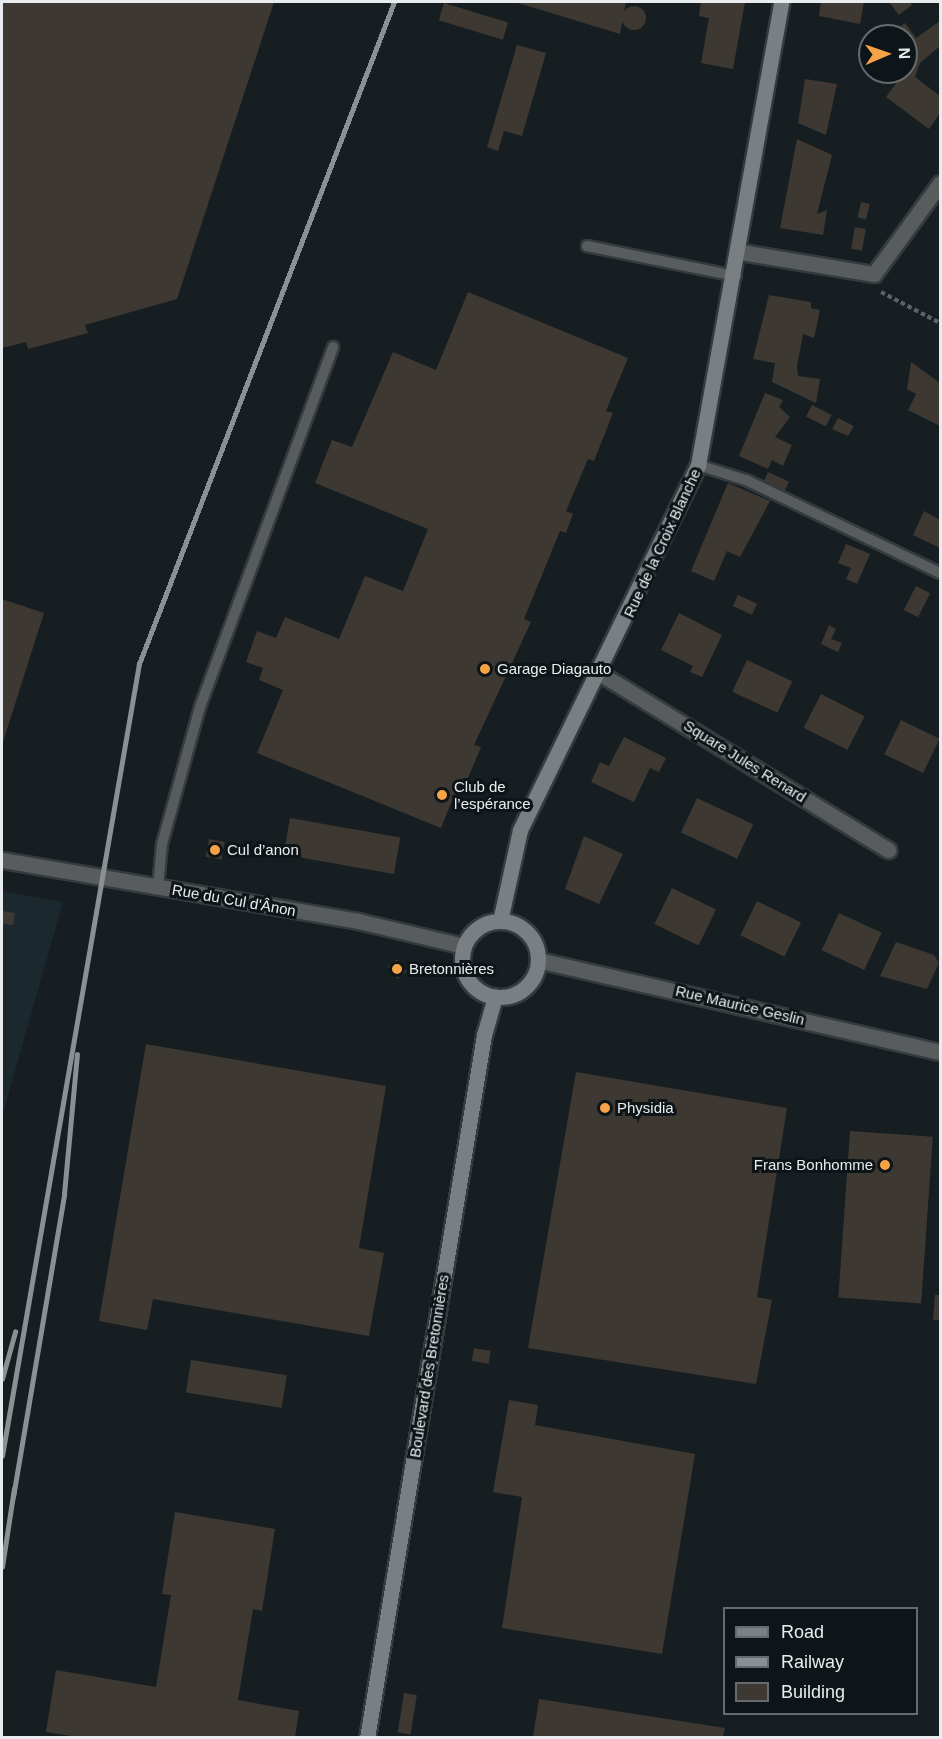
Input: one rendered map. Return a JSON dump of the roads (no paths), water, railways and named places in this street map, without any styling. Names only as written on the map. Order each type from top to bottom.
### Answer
[{"type":"street","name":"Rue de la Croix Blanche","points":[[500,921],[520,830],[601,674],[698,465],[741,252],[781,2]]},
{"type":"street","points":[[741,252],[874,274],[940,183]]},
{"type":"street","name":"Square Jules Renard","points":[[601,674],[888,850]]},
{"type":"street","name":"Rue du Cul d'Ânon","points":[[2,860],[158,887],[464,946]]},
{"type":"street","points":[[500,921],[531,937],[538,960],[525,987],[495,997],[470,982],[464,946],[474,931],[500,921]]},
{"type":"street","name":"Rue Maurice Geslin","points":[[538,960],[940,1052]]},
{"type":"street","name":"Boulevard des Bretonnières","points":[[367,1737],[482,1046],[495,997]]},
{"type":"lane","points":[[587,246],[736,276]]},
{"type":"lane","points":[[158,887],[162,844],[200,707],[333,347]]},
{"type":"lane","points":[[698,465],[746,480],[940,573]]},
{"type":"railway","points":[[2,1456],[139,664],[394,2]]},
{"type":"railway","points":[[13,1497],[64,1194],[77,1055]]},
{"type":"railway","points":[[2,1379],[15,1332]]},
{"type":"railway","points":[[2,1567],[14,1489]]},
{"type":"place","name":"Garage Diagauto","points":[[485,669]]},
{"type":"place","name":"Club de l’espérance","points":[[442,795]]},
{"type":"place","name":"Cul d’anon","points":[[215,850]]},
{"type":"place","name":"Bretonnières","points":[[397,969]]},
{"type":"place","name":"Physidia","points":[[605,1108]]},
{"type":"place","name":"Frans Bonhomme","points":[[885,1165]]}]
